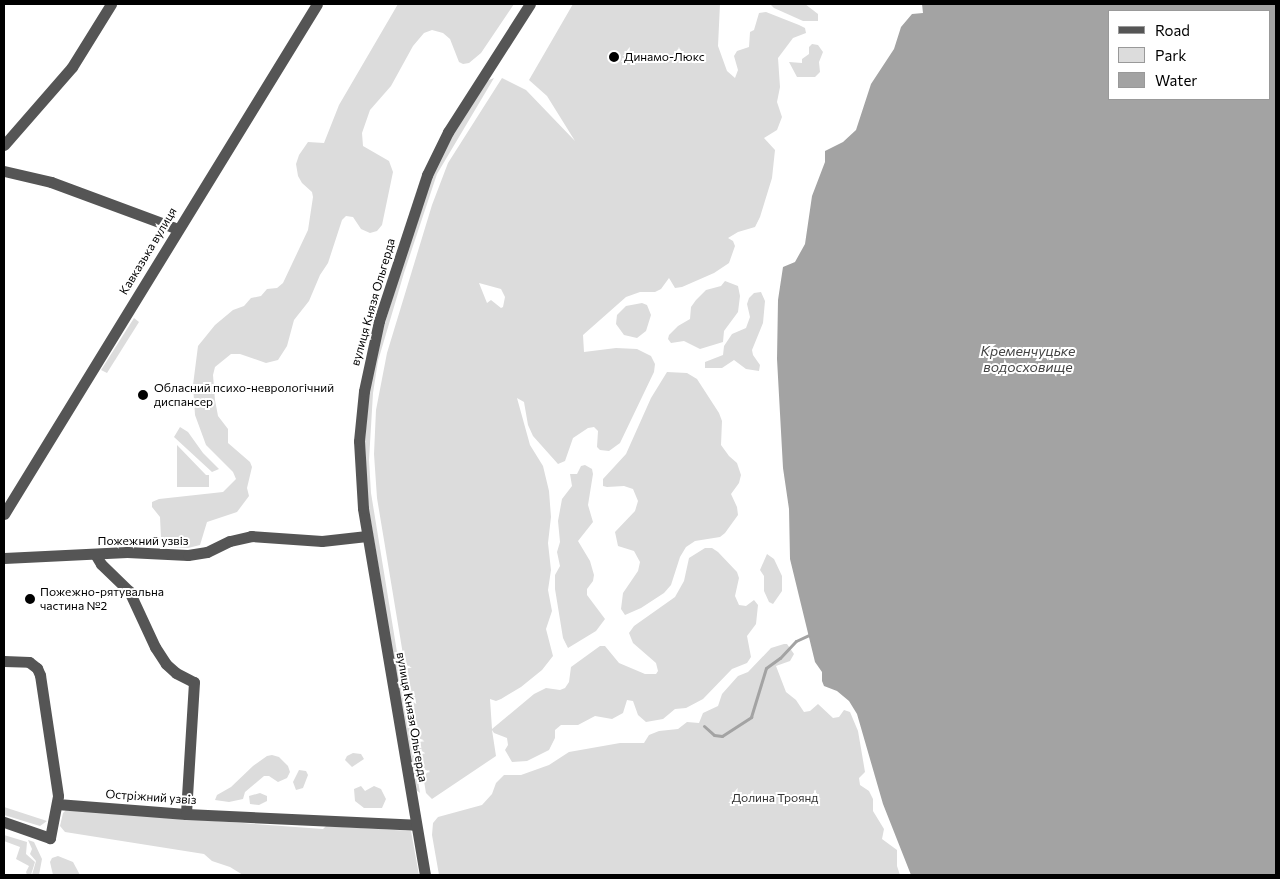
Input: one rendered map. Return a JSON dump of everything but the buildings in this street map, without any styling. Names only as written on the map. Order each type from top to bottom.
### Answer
[{"type":"street","points":[[4,145],[72,67],[111,4]]},
{"type":"street","name":"Кавказька вулиця","points":[[4,514],[317,4]]},
{"type":"street","name":"вулиця Князя Ольгерда","points":[[424,875],[367,536],[361,488],[359,441],[366,378],[379,321],[418,198],[437,151],[530,4]]},
{"type":"street","points":[[4,171],[46,181],[178,229]]},
{"type":"street","name":"Пожежний узвіз","points":[[4,558],[139,552],[196,554],[214,549],[230,541],[251,536],[330,541],[367,536]]},
{"type":"street","points":[[96,554],[101,564],[130,590],[155,647],[166,664],[176,673],[194,682],[186,814]]},
{"type":"street","points":[[4,661],[29,662],[37,668],[40,675],[57,791],[57,804],[50,838],[4,822]]},
{"type":"street","name":"Остріжний узвіз","points":[[57,804],[186,814],[416,826]]},
{"type":"green space","points":[[398,4],[514,4],[481,53],[469,63],[463,64],[459,62],[450,39],[443,33],[432,30],[424,33],[413,46],[391,86],[370,110],[362,133],[363,146],[389,161],[393,172],[382,225],[377,231],[370,233],[361,229],[353,217],[346,216],[342,220],[328,263],[320,275],[309,301],[294,320],[287,346],[278,360],[266,363],[240,354],[231,354],[215,367],[213,375],[218,416],[228,429],[228,443],[250,462],[252,467],[247,488],[249,496],[237,512],[207,522],[200,545],[188,548],[168,547],[161,538],[160,517],[152,507],[152,502],[159,499],[223,492],[236,479],[233,472],[206,445],[195,415],[193,385],[198,346],[215,325],[233,310],[244,306],[251,298],[261,296],[267,289],[277,288],[283,283],[308,230],[313,197],[312,192],[302,183],[298,176],[296,164],[299,155],[308,142],[324,143],[339,105]]},
{"type":"green space","points":[[573,4],[720,4],[718,46],[727,71],[735,78],[738,70],[734,56],[737,51],[749,47],[750,32],[754,30],[759,13],[766,12],[799,25],[805,28],[806,33],[793,38],[778,58],[780,87],[777,102],[782,117],[777,130],[764,138],[775,150],[772,178],[755,227],[738,232],[728,238],[733,241],[735,246],[729,263],[714,273],[682,287],[675,288],[669,278],[661,289],[655,292],[640,292],[626,297],[583,335],[584,352],[616,348],[637,349],[651,356],[655,364],[654,372],[620,443],[609,451],[600,450],[597,447],[598,431],[594,427],[588,428],[573,438],[565,461],[558,464],[533,436],[528,425],[524,402],[517,398],[530,445],[543,466],[549,491],[551,517],[548,543],[551,570],[548,590],[552,611],[546,629],[553,656],[542,670],[521,687],[496,701],[490,699],[492,729],[534,694],[546,688],[560,690],[565,688],[569,682],[571,667],[600,646],[605,646],[619,663],[645,674],[656,674],[658,671],[656,663],[633,643],[629,633],[634,626],[675,597],[684,581],[689,558],[705,548],[712,548],[718,552],[737,572],[739,578],[735,596],[739,605],[746,606],[754,600],[758,605],[756,624],[747,636],[751,657],[747,663],[732,669],[703,699],[686,708],[675,709],[663,719],[646,722],[638,715],[633,701],[627,700],[623,713],[612,719],[595,716],[578,725],[561,725],[555,730],[555,738],[549,750],[527,761],[512,762],[505,750],[508,745],[507,738],[494,733],[492,730],[496,756],[432,799],[426,793],[377,498],[374,454],[376,410],[387,353],[432,205],[448,163],[502,78],[526,90],[575,141],[547,96],[529,80]],"holes":[[[479,283],[501,289],[505,297],[503,307],[501,308],[491,300],[487,303]]]},
{"type":"green space","points":[[770,4],[805,4],[818,14],[818,21],[803,21],[774,8]]},
{"type":"green space","points":[[812,44],[818,45],[823,52],[819,62],[820,72],[815,77],[797,77],[789,62],[802,63],[802,59],[809,54],[809,47]]},
{"type":"green space","points":[[494,78],[437,174],[404,273],[378,361],[373,393],[369,460],[371,493],[420,793],[415,789],[367,497],[365,442],[369,387],[379,342],[426,191],[448,142],[486,81]]},
{"type":"green space","points":[[725,281],[738,286],[740,296],[738,312],[724,331],[723,342],[700,349],[684,341],[671,343],[668,339],[669,335],[678,326],[690,319],[691,307],[696,300],[706,290],[721,286]]},
{"type":"green space","points":[[761,292],[765,301],[763,323],[752,350],[760,365],[759,371],[746,369],[734,360],[722,368],[705,368],[705,362],[723,355],[724,346],[732,334],[746,328],[750,317],[747,304],[749,298],[754,293]]},
{"type":"green space","points":[[642,303],[647,305],[651,315],[646,331],[637,338],[624,335],[616,324],[617,315],[626,306]]},
{"type":"green space","points":[[134,318],[139,322],[107,373],[101,370]]},
{"type":"green space","points":[[667,372],[687,373],[697,379],[719,413],[722,421],[721,445],[737,463],[741,475],[739,483],[731,494],[737,507],[738,515],[720,537],[695,541],[686,547],[680,557],[671,585],[664,593],[641,608],[625,615],[621,609],[623,593],[638,571],[640,562],[634,551],[618,546],[615,532],[635,511],[638,501],[633,489],[624,486],[603,486],[603,479],[626,454],[651,398]]},
{"type":"green space","points":[[180,427],[188,432],[203,453],[219,469],[212,472],[174,437]]},
{"type":"green space","points":[[177,445],[206,475],[209,475],[209,487],[177,487]]},
{"type":"green space","points":[[585,465],[592,469],[593,474],[588,505],[593,522],[578,541],[590,561],[594,575],[593,581],[587,589],[587,595],[605,619],[596,631],[568,648],[563,638],[555,589],[555,575],[560,566],[557,552],[560,542],[558,521],[562,499],[572,486],[570,474],[577,474],[581,466]]},
{"type":"green space","points":[[767,554],[774,559],[782,576],[782,591],[773,604],[769,602],[764,591],[764,576],[760,570]]},
{"type":"green space","name":"Долина Троянд","points":[[787,644],[794,654],[790,661],[776,666],[786,692],[796,700],[804,712],[810,711],[818,704],[833,718],[839,717],[844,710],[850,712],[858,731],[865,772],[859,778],[860,785],[869,791],[873,799],[873,811],[884,829],[882,839],[897,850],[897,866],[900,875],[439,875],[432,835],[433,823],[438,817],[482,805],[492,794],[496,783],[504,775],[521,775],[549,765],[569,752],[620,743],[644,743],[649,735],[659,731],[678,729],[687,722],[699,723],[703,713],[718,706],[722,694],[738,676],[748,672],[771,648]]},
{"type":"green space","points":[[353,753],[361,754],[364,759],[352,767],[345,760],[347,756]]},
{"type":"green space","points":[[267,756],[279,757],[288,766],[290,772],[287,778],[278,782],[269,776],[264,776],[245,792],[243,799],[229,802],[215,800],[217,795],[231,787],[253,766]]},
{"type":"green space","points":[[299,770],[306,771],[308,775],[303,788],[296,790],[293,782]]},
{"type":"green space","points":[[361,786],[365,791],[374,786],[381,789],[386,799],[382,808],[364,808],[355,801],[354,789]]},
{"type":"green space","points":[[260,793],[267,796],[267,801],[259,805],[250,804],[249,796]]},
{"type":"green space","points":[[4,807],[47,821],[40,826],[4,815]]},
{"type":"green space","points":[[66,810],[323,829],[326,826],[411,831],[419,875],[243,875],[230,867],[212,861],[204,854],[65,832],[60,826],[63,813]]},
{"type":"green space","points":[[4,835],[27,842],[26,854],[35,862],[31,875],[27,875],[26,872],[29,866],[16,859],[20,847],[4,841]]},
{"type":"green space","points":[[28,840],[34,842],[42,859],[39,875],[32,875],[36,861],[30,854],[32,849]]},
{"type":"green space","points":[[58,856],[73,862],[80,875],[53,875],[50,862],[52,858]]},
{"type":"water","name":"Кременчуцьке водосховище","points":[[922,4],[1276,4],[1276,875],[911,875],[883,804],[857,714],[849,701],[837,691],[824,686],[822,672],[815,662],[790,559],[789,509],[783,468],[777,359],[778,300],[783,267],[795,262],[805,244],[812,196],[825,162],[825,151],[843,142],[856,130],[871,84],[894,49],[901,27],[912,14],[923,13]]},
{"type":"waterway","points":[[704,726],[714,735],[722,736],[751,717],[766,668],[780,658],[796,641],[809,635]]},
{"type":"place","name":"Динамо-Люкс","points":[[614,57]]},
{"type":"place","name":"Обласний психо-неврологічний диспансер","points":[[143,395]]},
{"type":"place","name":"Пожежно-рятувальна частина №2","points":[[30,599]]}]
